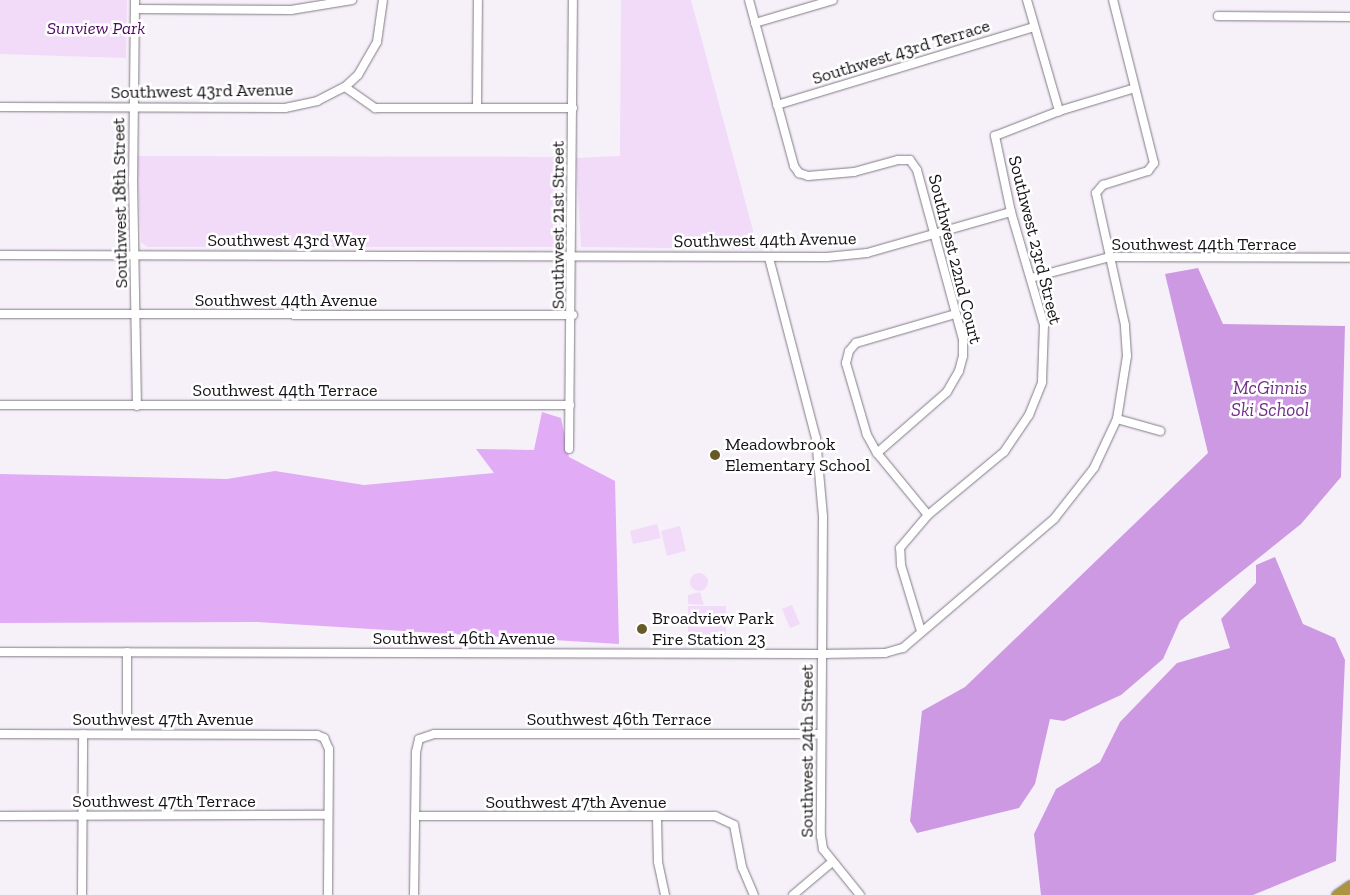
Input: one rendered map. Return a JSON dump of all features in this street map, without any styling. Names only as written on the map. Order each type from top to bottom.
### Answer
[{"type":"highway","points":[[1337,895],[1350,886]]},
{"type":"street","name":"Southwest 18th Street","points":[[135,0],[134,107],[137,406]]},
{"type":"street","points":[[135,9],[291,10],[352,0]]},
{"type":"street","points":[[383,0],[377,42],[358,75],[345,87],[375,108],[573,108]]},
{"type":"street","points":[[477,108],[478,0]]},
{"type":"street","name":"Southwest 21st Street","points":[[569,449],[573,315],[573,0]]},
{"type":"street","points":[[749,0],[777,104]]},
{"type":"street","points":[[756,23],[833,0]]},
{"type":"street","points":[[1027,0],[1059,111],[1135,88]]},
{"type":"street","points":[[921,631],[1054,519],[1094,468],[1117,419],[1127,356],[1125,325],[1096,193],[1103,184],[1148,171],[1154,163],[1113,0]]},
{"type":"street","points":[[1218,16],[1350,18]]},
{"type":"street","name":"Southwest 43rd Terrace","points":[[777,104],[1034,27]]},
{"type":"street","name":"Southwest 43rd Avenue","points":[[0,107],[286,108],[316,101],[345,87]]},
{"type":"street","name":"Southwest 22nd Court","points":[[777,104],[799,173],[808,176],[854,172],[910,160],[917,170],[963,339],[960,371],[947,392],[877,453]]},
{"type":"street","name":"Southwest 23rd Street","points":[[921,631],[901,565],[900,548],[928,515],[1004,452],[1029,415],[1042,382],[1045,352],[1044,326],[1011,212],[995,136],[1059,111]]},
{"type":"street","name":"Southwest 44th Avenue","points":[[573,256],[769,258],[867,253],[1011,212]]},
{"type":"street","name":"Southwest 43rd Way","points":[[0,254],[573,256]]},
{"type":"street","name":"Southwest 44th Terrace","points":[[1031,278],[1110,257],[1350,258]]},
{"type":"street","name":"Southwest 24th Street","points":[[769,258],[816,438],[823,517],[820,734],[821,836],[823,849],[860,895]]},
{"type":"street","name":"Southwest 44th Avenue","points":[[0,314],[573,315]]},
{"type":"street","points":[[928,515],[877,453],[868,435],[846,363],[849,351],[856,343],[956,314]]},
{"type":"street","name":"Southwest 44th Terrace","points":[[0,405],[570,405]]},
{"type":"street","points":[[1117,419],[1160,431]]},
{"type":"street","name":"Southwest 46th Avenue","points":[[0,652],[821,654],[891,652],[904,648],[921,631]]},
{"type":"street","points":[[127,652],[127,732]]},
{"type":"street","name":"Southwest 47th Avenue","points":[[0,734],[127,732],[317,735],[324,738],[329,749],[328,815]]},
{"type":"street","points":[[82,895],[83,734]]},
{"type":"street","name":"Southwest 46th Terrace","points":[[415,816],[416,752],[419,740],[434,734],[820,734]]},
{"type":"street","points":[[328,815],[328,895]]},
{"type":"street","name":"Southwest 47th Terrace","points":[[0,816],[328,815]]},
{"type":"street","points":[[414,895],[415,816]]},
{"type":"street","name":"Southwest 47th Avenue","points":[[415,816],[657,818],[715,816],[734,825],[742,867],[754,895]]},
{"type":"street","points":[[657,818],[658,862],[665,895]]},
{"type":"street","points":[[794,895],[832,862]]},
{"type":"green space","name":"Sunview Park","points":[[0,0],[127,0],[126,58],[0,54]]},
{"type":"green space","points":[[621,0],[691,0],[758,249],[581,247],[576,158],[620,156]]},
{"type":"green space","points":[[137,156],[564,157],[564,247],[147,247],[141,242]]},
{"type":"green space","points":[[657,524],[661,538],[633,544],[630,531]]},
{"type":"green space","points":[[680,526],[686,551],[667,556],[661,531]]},
{"type":"green space","points":[[699,573],[705,576],[708,582],[705,588],[699,591],[693,588],[690,582],[693,576]]},
{"type":"green space","points":[[700,592],[704,605],[688,604],[688,595]]},
{"type":"green space","points":[[792,605],[800,624],[790,628],[782,609]]},
{"type":"green space","points":[[688,606],[726,606],[726,644],[688,644]]},
{"type":"shaded area","points":[[542,412],[561,418],[569,457],[615,481],[619,644],[257,622],[0,623],[0,474],[227,479],[275,471],[364,485],[494,473],[476,449],[534,450]]},
{"type":"water","name":"McGinnis Ski School","points":[[1198,268],[1223,324],[1345,326],[1341,477],[1301,524],[1180,621],[1163,659],[1121,695],[1064,721],[1050,719],[1035,784],[1019,808],[917,833],[910,821],[922,711],[965,687],[1208,453],[1165,274]]},
{"type":"water","points":[[1275,557],[1303,624],[1335,638],[1345,660],[1336,861],[1253,895],[1041,895],[1034,834],[1056,789],[1100,762],[1120,722],[1177,663],[1230,648],[1221,619],[1256,583],[1256,565]]},
{"type":"place","name":"Meadowbrook Elementary School","points":[[715,455]]},
{"type":"place","name":"Broadview Park Fire Station 23","points":[[642,629]]}]
